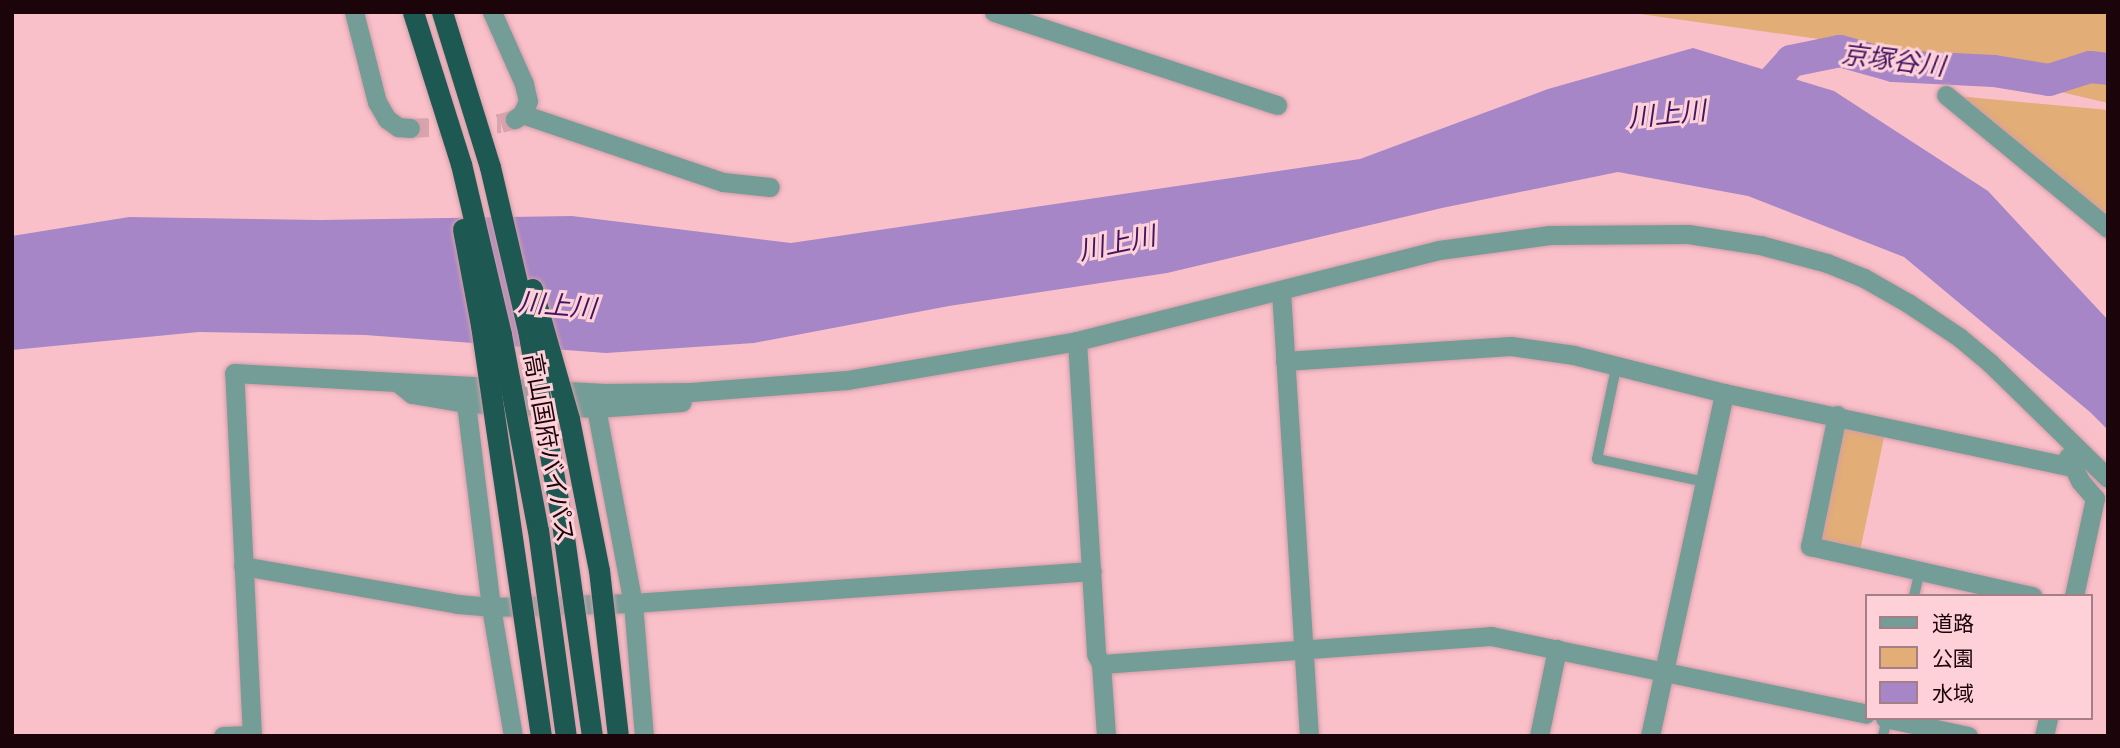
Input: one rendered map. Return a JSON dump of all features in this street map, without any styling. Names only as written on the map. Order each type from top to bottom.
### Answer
[{"type":"highway","name":"高山国府バイパス","points":[[411,12],[461,163],[520,425],[538,530],[566,736]]},
{"type":"highway","points":[[411,12],[453,180],[470,264],[541,736]]},
{"type":"highway","name":"高山国府バイパス","points":[[442,12],[490,167],[528,330],[545,420],[592,736]]},
{"type":"highway","points":[[490,167],[544,327],[569,419],[599,570],[618,736]]},
{"type":"street","points":[[354,12],[377,102],[387,120],[398,127],[410,128]]},
{"type":"street","points":[[492,12],[524,84],[528,101],[519,116],[723,182],[770,187]]},
{"type":"street","points":[[994,12],[1277,105]]},
{"type":"street","points":[[1946,95],[2108,228]]},
{"type":"street","points":[[223,736],[252,735],[234,373],[605,393],[691,392],[847,380],[1077,341],[1439,250],[1504,240],[1644,232],[1730,239],[1827,263],[1864,278],[1959,337],[2108,478]]},
{"type":"street","points":[[1281,291],[1309,736]]},
{"type":"street","points":[[1077,341],[1096,654],[1101,664],[1106,736]]},
{"type":"street","points":[[1286,361],[1511,346],[1574,355],[1616,368],[1724,393],[2073,467]]},
{"type":"street","points":[[397,382],[412,394],[466,403],[596,408],[677,405],[685,401],[691,392]]},
{"type":"street","points":[[1650,736],[1724,393]]},
{"type":"street","points":[[466,403],[491,607],[513,736]]},
{"type":"street","points":[[596,408],[633,603],[644,736]]},
{"type":"street","points":[[1837,415],[1810,547],[2023,594]]},
{"type":"street","points":[[2051,422],[2055,437],[2080,481],[2095,498],[2074,594]]},
{"type":"street","points":[[243,566],[458,604],[491,607],[633,603],[1092,571]]},
{"type":"street","points":[[1101,664],[1491,636],[1864,714]]},
{"type":"street","points":[[1539,736],[1557,649]]},
{"type":"street","points":[[1895,720],[1968,736]]},
{"type":"lane","points":[[1616,368],[1597,459],[1706,482]]},
{"type":"lane","points":[[1914,594],[1920,570]]},
{"type":"green space","points":[[1626,12],[2108,12],[2108,103],[1861,45]]},
{"type":"green space","points":[[1946,95],[2108,110],[2108,228]]},
{"type":"green space","points":[[1847,425],[1885,433],[1860,551],[1824,543],[1817,533],[1840,431]]},
{"type":"water","name":"川上川","points":[[1693,48],[1834,91],[1988,191],[2108,320],[2108,430],[1904,257],[1748,196],[1618,172],[1442,208],[1167,273],[949,306],[754,343],[606,353],[365,335],[199,332],[12,350],[12,236],[129,217],[320,220],[572,216],[791,243],[1360,159],[1548,89]]},
{"type":"waterway","name":"京塚谷川","points":[[1746,101],[1767,88],[1791,61],[1840,51],[1893,66],[1994,71],[2049,80],[2090,67],[2108,69]]},
{"type":"tunnel","points":[[410,128],[501,123],[515,119]]}]
